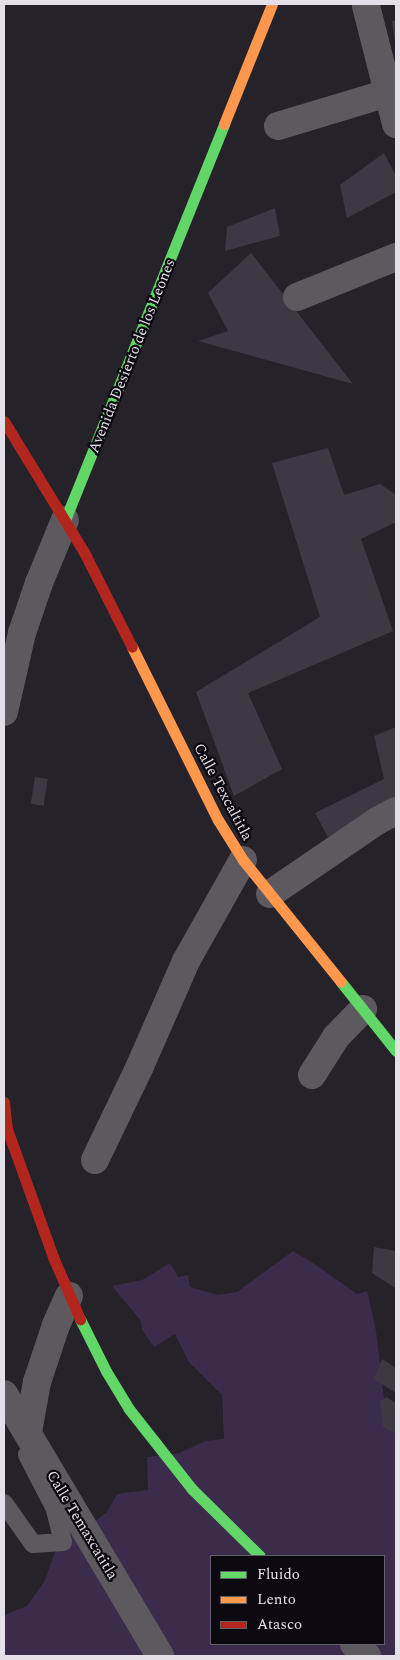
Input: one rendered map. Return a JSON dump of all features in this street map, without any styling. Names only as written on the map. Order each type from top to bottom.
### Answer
[{"type":"street","name":"Avenida Desierto de los Leones","points":[[4,712],[22,633],[39,583],[272,4]]},
{"type":"street","points":[[367,5],[386,93],[396,124]]},
{"type":"street","points":[[278,126],[386,93]]},
{"type":"street","points":[[297,297],[396,257]]},
{"type":"street","name":"Calle Texcaltitla","points":[[4,421],[84,552],[218,820],[243,860],[396,1051]]},
{"type":"street","points":[[270,894],[377,821],[396,811]]},
{"type":"street","points":[[95,1160],[140,1066],[186,961],[243,860]]},
{"type":"street","points":[[312,1075],[336,1037],[363,1009]]},
{"type":"street","points":[[4,1102],[7,1129],[69,1296],[106,1371],[130,1409],[192,1489],[259,1555]]},
{"type":"street","points":[[28,1432],[37,1382],[56,1325],[69,1296]]},
{"type":"street","name":"Calle Temaxcatitla","points":[[4,1394],[160,1656]]},
{"type":"street","points":[[355,1645],[367,1656]]},
{"type":"lane","points":[[4,1503],[33,1544],[63,1542],[54,1507],[27,1458],[28,1432]]},
{"type":"shaded area","points":[[293,1251],[357,1294],[367,1291],[376,1331],[385,1407],[396,1412],[396,1656],[4,1656],[4,1615],[27,1606],[44,1582],[56,1549],[68,1530],[86,1528],[107,1512],[117,1494],[148,1490],[147,1457],[179,1453],[205,1441],[224,1439],[222,1395],[189,1362],[175,1334],[154,1347],[142,1330],[141,1321],[112,1286],[142,1280],[170,1263],[178,1277],[188,1275],[190,1287],[218,1295],[237,1292]]},
{"type":"building","points":[[396,20],[396,43],[395,43],[392,21]]},
{"type":"building","points":[[384,153],[396,176],[396,192],[347,218],[340,185]]},
{"type":"building","points":[[275,208],[280,236],[225,251],[227,227]]},
{"type":"building","points":[[251,253],[353,384],[198,341],[228,331],[208,293]]},
{"type":"building","points":[[328,448],[344,495],[380,484],[396,495],[396,522],[361,539],[393,631],[248,693],[282,769],[234,796],[196,692],[320,617],[272,463]]},
{"type":"building","points":[[396,727],[396,798],[328,837],[315,813],[384,779],[374,736]]},
{"type":"building","points":[[35,777],[48,779],[44,806],[31,804]]},
{"type":"building","points":[[374,1247],[396,1251],[395,1288],[372,1273]]},
{"type":"building","points":[[382,1359],[396,1368],[396,1393],[374,1379]]},
{"type":"building","points":[[386,1397],[396,1403],[396,1434],[383,1427],[380,1402]]},
{"type":"traffic: fast","points":[[65,520],[224,124]]},
{"type":"traffic: fast","points":[[341,982],[396,1051]]},
{"type":"traffic: fast","points":[[80,1319],[106,1371],[129,1409],[192,1489],[259,1555]]},
{"type":"traffic: slow","points":[[224,124],[272,4]]},
{"type":"traffic: slow","points":[[132,647],[218,820],[243,860],[341,982]]},
{"type":"traffic: jam","points":[[4,421],[84,552],[132,647]]},
{"type":"traffic: jam","points":[[4,1102],[7,1129],[53,1257],[80,1319]]}]
